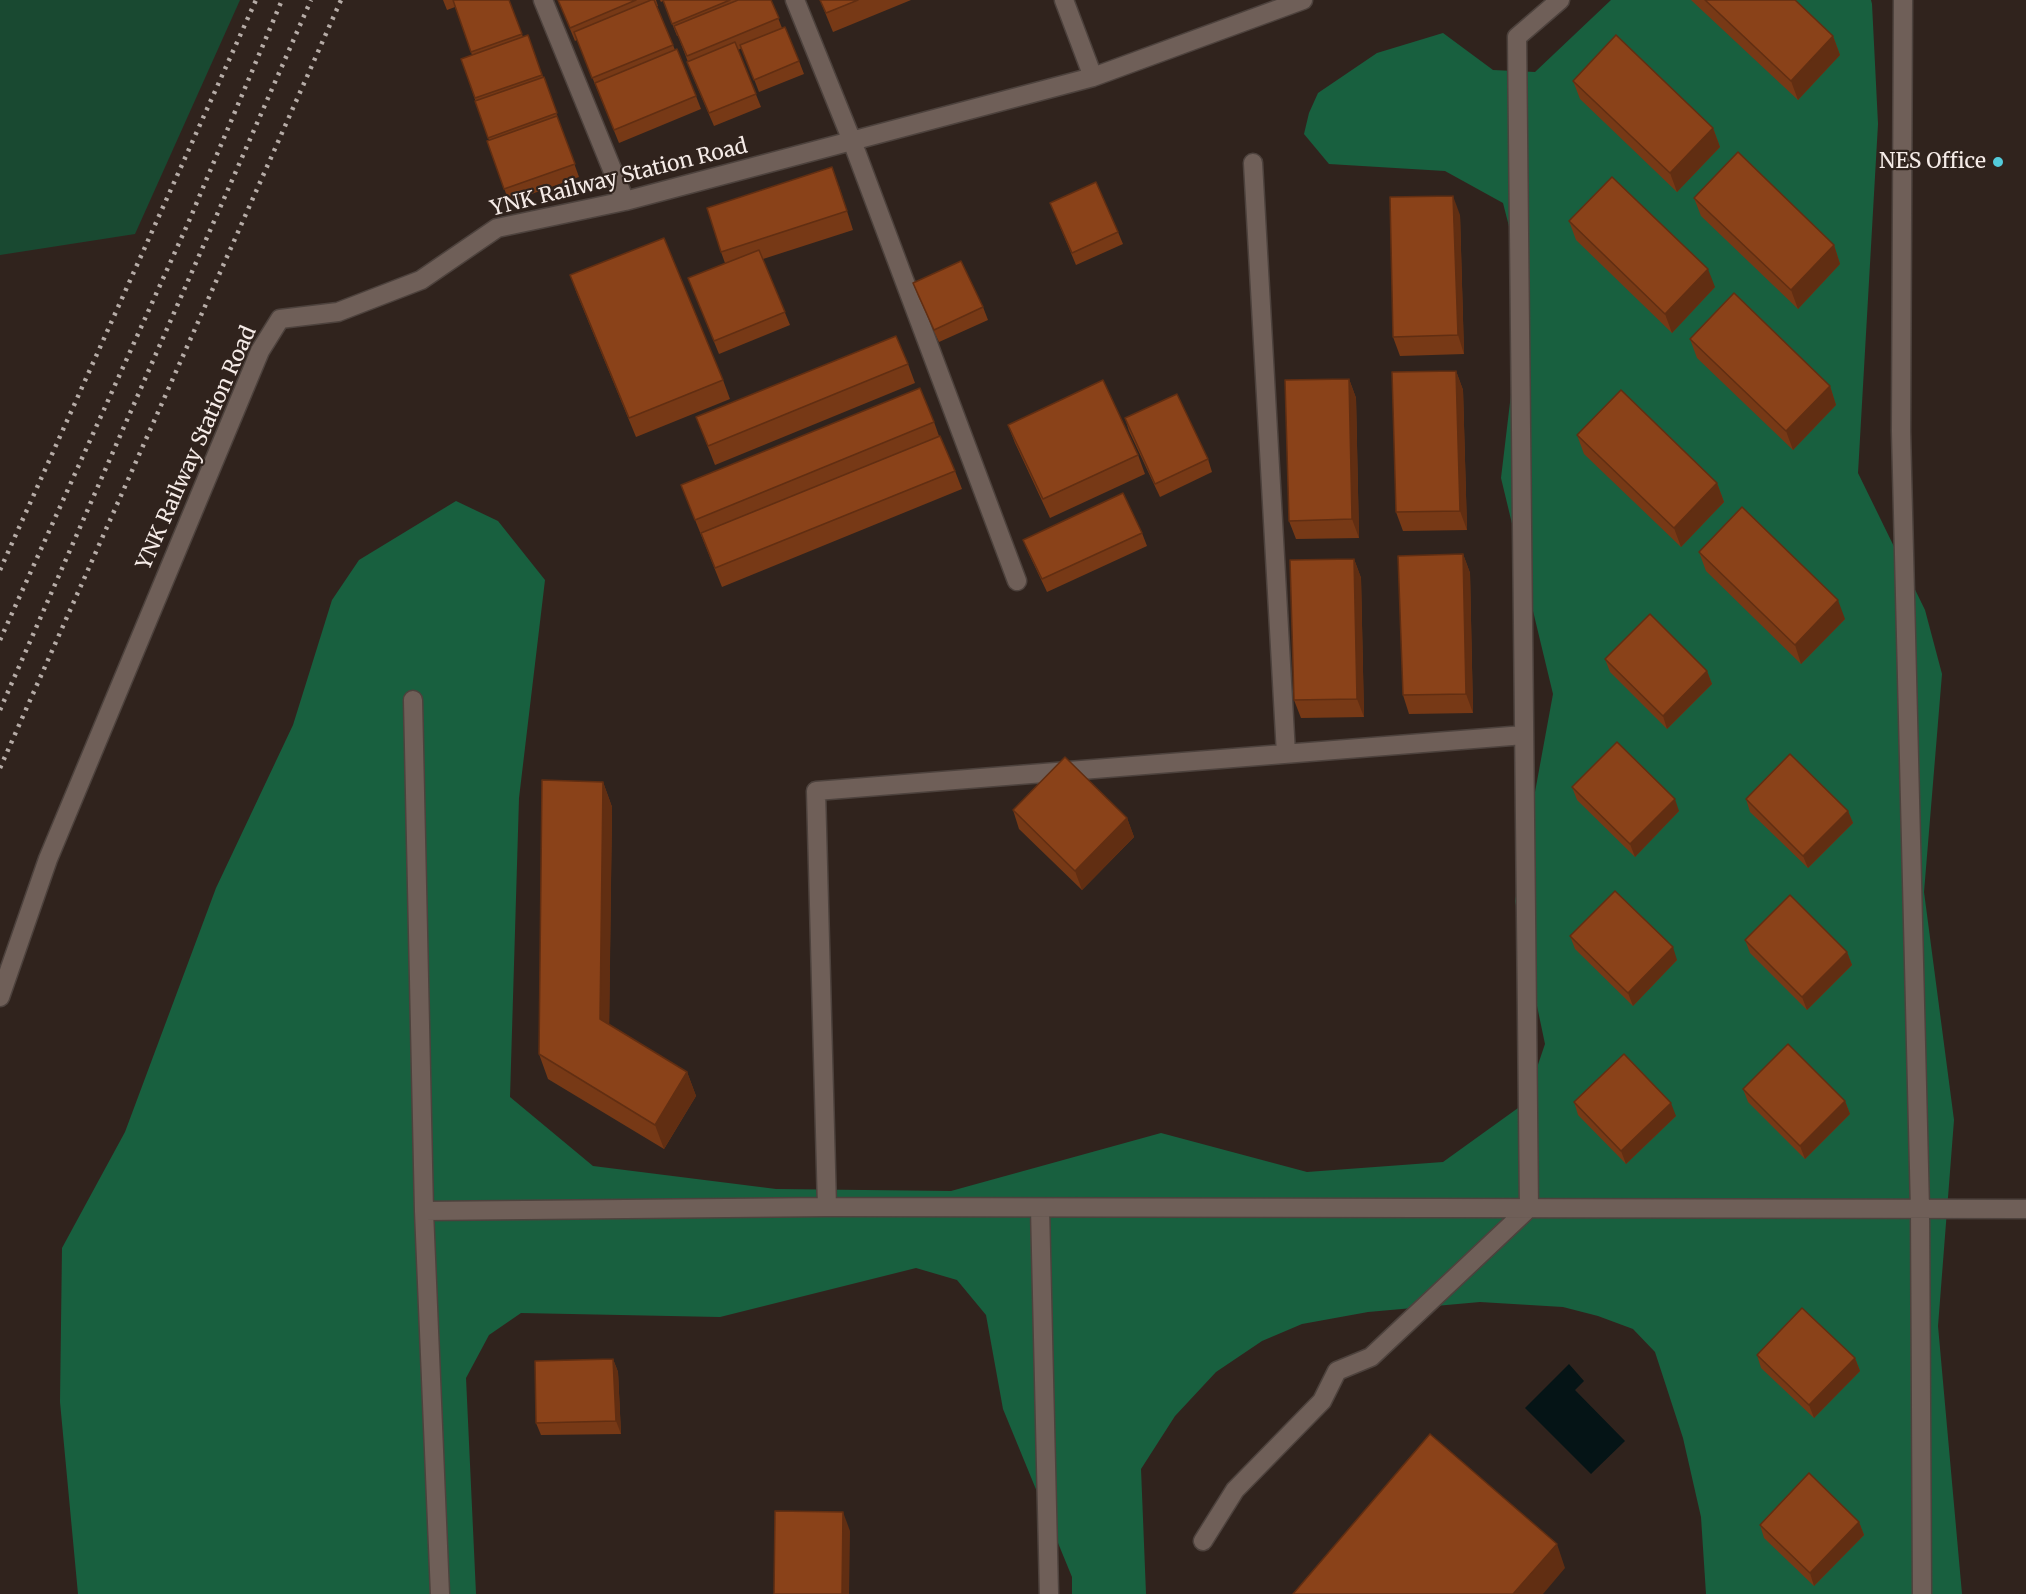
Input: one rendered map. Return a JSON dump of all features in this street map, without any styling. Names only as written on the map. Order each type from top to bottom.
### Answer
[{"type":"street","points":[[543,0],[625,201]]},
{"type":"street","points":[[795,0],[852,141],[1017,580]]},
{"type":"street","points":[[1064,0],[1093,77]]},
{"type":"street","name":"YNK Railway Station Road","points":[[0,997],[48,859],[260,351],[280,319],[338,312],[421,280],[497,228],[625,201],[1093,77],[1303,0]]},
{"type":"street","points":[[1203,1541],[1235,1490],[1322,1401],[1337,1371],[1371,1357],[1528,1208],[1517,38],[1560,0]]},
{"type":"street","points":[[1903,0],[1900,431],[1920,1209],[1922,1594]]},
{"type":"street","points":[[1253,163],[1286,754]]},
{"type":"street","points":[[413,700],[424,1211],[440,1594]]},
{"type":"street","points":[[826,1207],[816,791],[1524,735]]},
{"type":"street","points":[[424,1211],[826,1207],[2026,1209]]},
{"type":"street","points":[[1040,1208],[1049,1594]]},
{"type":"green space","points":[[0,0],[240,0],[135,234],[0,255]]},
{"type":"green space","points":[[1611,0],[1871,0],[1872,4],[1878,124],[1858,473],[1925,610],[1942,674],[1924,892],[1954,1120],[1938,1326],[1962,1594],[1706,1594],[1701,1517],[1683,1438],[1655,1352],[1633,1329],[1598,1316],[1563,1307],[1480,1302],[1368,1312],[1302,1324],[1262,1341],[1216,1372],[1175,1416],[1141,1469],[1146,1594],[1072,1594],[1072,1577],[1003,1409],[986,1315],[957,1280],[916,1268],[720,1317],[521,1313],[489,1335],[466,1378],[476,1594],[78,1594],[60,1402],[62,1248],[125,1132],[216,888],[293,725],[332,600],[359,560],[456,501],[498,521],[545,580],[519,798],[510,1097],[593,1166],[776,1189],[951,1191],[1161,1133],[1307,1172],[1443,1162],[1525,1103],[1545,1044],[1515,901],[1553,694],[1501,478],[1524,285],[1503,203],[1445,171],[1329,164],[1304,134],[1309,113],[1318,93],[1377,53],[1443,33],[1493,70],[1535,72]]},
{"type":"shaded area","points":[[1569,1364],[1584,1381],[1575,1390],[1625,1441],[1591,1474],[1525,1408]]},
{"type":"building","points":[[453,0],[509,0],[522,34],[471,52]]},
{"type":"building","points":[[558,0],[636,0],[570,28]]},
{"type":"building","points":[[654,0],[673,45],[592,78],[574,32]]},
{"type":"building","points":[[663,0],[730,0],[672,24]]},
{"type":"building","points":[[738,0],[771,0],[779,18],[687,56],[674,26]]},
{"type":"building","points":[[820,0],[858,0],[826,13]]},
{"type":"building","points":[[1705,0],[1795,0],[1833,36],[1791,81]]},
{"type":"building","points":[[785,27],[799,61],[754,80],[740,45]]},
{"type":"building","points":[[528,35],[542,75],[475,98],[461,59]]},
{"type":"building","points":[[1616,35],[1713,128],[1670,173],[1573,81]]},
{"type":"building","points":[[735,42],[756,94],[709,113],[687,62]]},
{"type":"building","points":[[677,49],[696,96],[614,130],[595,83]]},
{"type":"building","points":[[544,77],[557,113],[488,138],[475,101]]},
{"type":"building","points":[[557,116],[575,164],[504,189],[487,141]]},
{"type":"building","points":[[1738,152],[1834,245],[1791,290],[1694,198]]},
{"type":"building","points":[[832,167],[847,211],[721,252],[707,208]]},
{"type":"building","points":[[1612,177],[1708,269],[1665,314],[1569,221]]},
{"type":"building","points":[[1096,182],[1118,232],[1072,253],[1050,203]]},
{"type":"building","points":[[1453,196],[1458,335],[1393,337],[1390,197]]},
{"type":"building","points":[[664,238],[723,380],[629,418],[570,275]]},
{"type":"building","points":[[759,250],[785,312],[714,341],[688,278]]},
{"type":"building","points":[[961,261],[983,307],[934,330],[913,283]]},
{"type":"building","points":[[1734,293],[1830,386],[1786,431],[1690,339]]},
{"type":"building","points":[[896,336],[908,364],[708,446],[696,417]]},
{"type":"building","points":[[1456,371],[1460,511],[1396,512],[1392,372]]},
{"type":"building","points":[[1349,379],[1352,519],[1289,521],[1285,380]]},
{"type":"building","points":[[1103,380],[1138,455],[1043,499],[1008,425]]},
{"type":"building","points":[[920,388],[934,422],[695,520],[681,485]]},
{"type":"building","points":[[1621,390],[1717,483],[1674,528],[1577,435]]},
{"type":"building","points":[[1177,394],[1208,459],[1155,484],[1125,418]]},
{"type":"building","points":[[940,436],[955,471],[715,568],[701,533]]},
{"type":"building","points":[[1123,493],[1142,533],[1042,579],[1023,540]]},
{"type":"building","points":[[1742,507],[1838,600],[1795,645],[1699,552]]},
{"type":"building","points":[[1463,554],[1466,694],[1403,695],[1398,556]]},
{"type":"building","points":[[1354,559],[1357,699],[1294,700],[1290,560]]},
{"type":"building","points":[[1650,614],[1707,671],[1663,716],[1605,659]]},
{"type":"building","points":[[1617,742],[1675,799],[1630,844],[1572,787]]},
{"type":"building","points":[[1790,754],[1848,811],[1803,856],[1746,799]]},
{"type":"building","points":[[1065,757],[1127,818],[1075,871],[1013,810]]},
{"type":"building","points":[[542,780],[603,782],[600,1019],[687,1072],[655,1125],[539,1054]]},
{"type":"building","points":[[1615,891],[1673,947],[1628,993],[1570,936]]},
{"type":"building","points":[[1790,895],[1847,952],[1802,997],[1745,940]]},
{"type":"building","points":[[1788,1044],[1845,1101],[1800,1146],[1743,1089]]},
{"type":"building","points":[[1624,1054],[1671,1103],[1621,1151],[1574,1102]]},
{"type":"building","points":[[1802,1308],[1855,1358],[1809,1405],[1757,1355]]},
{"type":"building","points":[[613,1359],[616,1421],[536,1423],[535,1361]]},
{"type":"building","points":[[1430,1434],[1557,1544],[1513,1594],[1293,1594]]},
{"type":"building","points":[[1809,1473],[1859,1522],[1810,1573],[1760,1525]]},
{"type":"building","points":[[775,1511],[843,1512],[842,1594],[774,1594]]},
{"type":"railway","points":[[0,570],[256,0]]},
{"type":"railway","points":[[0,640],[189,221],[282,0]]},
{"type":"railway","points":[[0,710],[311,0]]},
{"type":"railway","points":[[0,768],[341,0]]},
{"type":"place","name":"NES Office","points":[[1998,162]]}]
